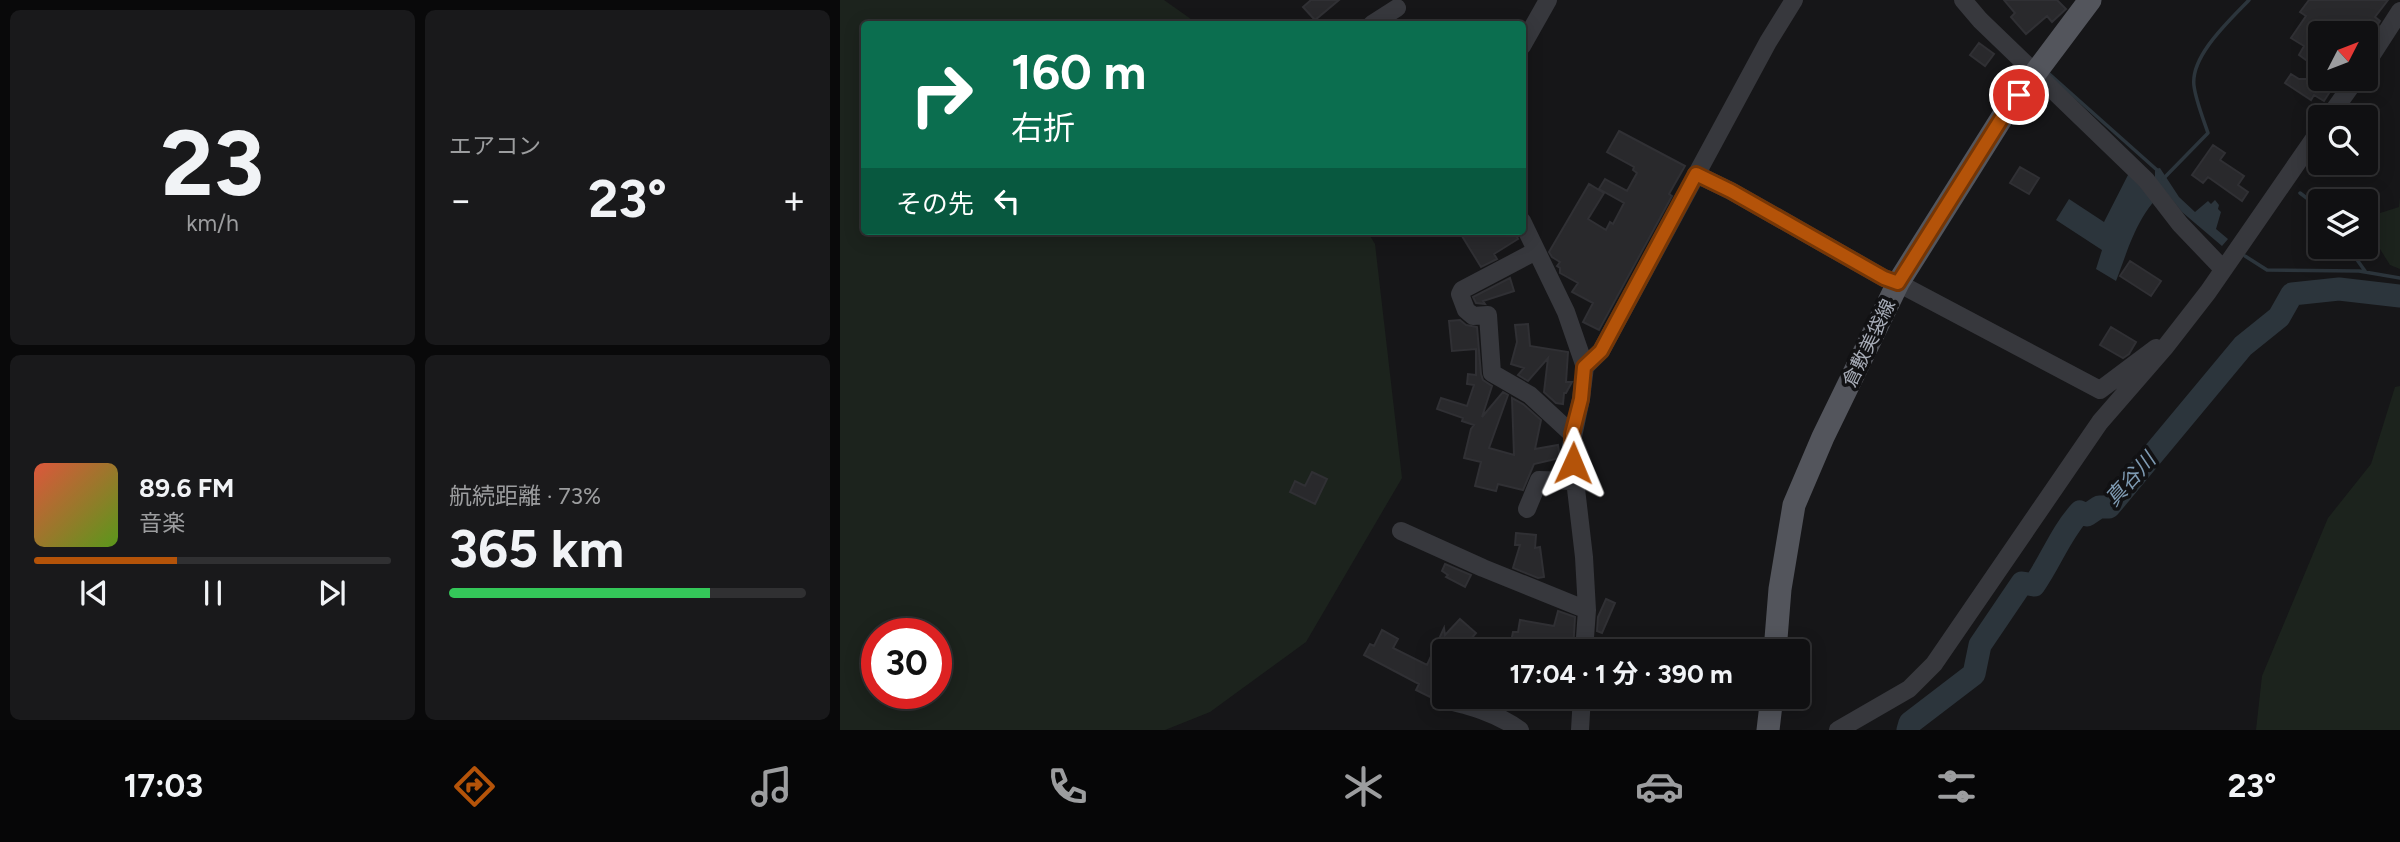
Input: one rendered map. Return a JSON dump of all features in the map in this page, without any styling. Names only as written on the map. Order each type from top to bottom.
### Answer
[{"type":"main road","name":"倉敷美袋線","points":[[1776,639],[1780,589],[1794,505],[1823,437],[1898,283],[2003,116],[2090,0]]},
{"type":"main road","points":[[1768,730],[1770,709]]},
{"type":"street","points":[[1526,39],[1548,0]]},
{"type":"street","points":[[1584,367],[1601,351],[1768,42],[1794,0]]},
{"type":"street","points":[[1963,0],[2035,74],[2146,180],[2180,224],[2223,269]]},
{"type":"street","points":[[1378,21],[1398,11]]},
{"type":"street","points":[[2378,45],[2400,11]]},
{"type":"street","points":[[1838,730],[1909,689],[1934,664],[2100,422],[2166,346],[2308,147]]},
{"type":"street","points":[[1696,174],[1884,278],[2100,390],[2155,348],[2166,346]]},
{"type":"street","points":[[1526,230],[1566,312],[1584,367],[1581,399],[1572,434],[1574,481],[1584,557],[1587,610],[1585,639]]},
{"type":"street","points":[[1536,251],[1460,293],[1466,310],[1473,316],[1488,315],[1492,373],[1530,396],[1572,434]]},
{"type":"street","points":[[1527,509],[1539,480],[1574,481]]},
{"type":"street","points":[[1401,531],[1587,610]]},
{"type":"street","points":[[1482,709],[1507,720],[1520,730]]},
{"type":"street","points":[[1580,730],[1581,709]]},
{"type":"shaded area","points":[[840,0],[1164,0],[1194,21],[861,21],[861,235],[1369,235],[1375,244],[1402,478],[1306,642],[1210,712],[1165,730],[840,730]]},
{"type":"shaded area","points":[[2160,168],[2179,197],[2195,212],[2208,201],[2211,204],[2215,200],[2221,212],[2216,229],[2228,239],[2222,246],[2182,212],[2165,191],[2141,221],[2116,281],[2096,269],[2102,250],[2056,220],[2069,199],[2104,222],[2129,173],[2155,182],[2155,169]]},
{"type":"shaded area","points":[[2400,197],[2400,269],[2390,265],[2378,246],[2378,214],[2399,207]]},
{"type":"shaded area","points":[[2400,386],[2400,730],[2256,730],[2262,676],[2328,518],[2371,464],[2395,387]]},
{"type":"building","points":[[1311,0],[1339,0],[1315,20],[1303,7]]},
{"type":"building","points":[[2004,0],[2057,0],[2066,9],[2052,22],[2047,16],[2026,34],[2011,17],[2015,13]]},
{"type":"building","points":[[2309,0],[2388,0],[2375,17],[2380,21],[2378,24],[2378,21],[2308,21],[2308,61],[2299,55],[2304,46],[2291,38],[2306,16],[2300,12]]},
{"type":"building","points":[[1979,43],[1994,54],[1985,66],[1970,55]]},
{"type":"building","points":[[2291,74],[2299,79],[2308,79],[2308,91],[2330,91],[2324,101],[2314,95],[2311,100],[2285,83]]},
{"type":"building","points":[[1619,131],[1685,166],[1669,194],[1672,196],[1599,330],[1583,322],[1593,303],[1572,292],[1578,283],[1560,273],[1557,266],[1560,262],[1549,252],[1589,184],[1604,193],[1588,219],[1606,230],[1610,222],[1613,224],[1624,203],[1599,189],[1605,179],[1627,191],[1637,173],[1633,170],[1634,167],[1607,152]]},
{"type":"building","points":[[2213,145],[2225,153],[2220,160],[2244,176],[2238,185],[2248,192],[2242,201],[2208,177],[2203,183],[2192,175]]},
{"type":"building","points":[[2020,167],[2039,178],[2029,194],[2010,183]]},
{"type":"building","points":[[1516,235],[1518,239],[1494,254],[1497,259],[1481,267],[1462,236]]},
{"type":"building","points":[[2130,261],[2161,281],[2151,296],[2120,276]]},
{"type":"building","points":[[1510,278],[1514,291],[1483,301],[1485,304],[1476,303],[1473,297]]},
{"type":"building","points":[[1460,320],[1466,325],[1477,327],[1481,374],[1483,380],[1492,386],[1482,417],[1503,392],[1508,395],[1489,448],[1514,455],[1512,398],[1541,420],[1535,449],[1558,445],[1560,458],[1534,464],[1523,490],[1498,484],[1496,491],[1475,486],[1481,462],[1464,458],[1474,425],[1437,409],[1441,398],[1467,406],[1474,385],[1467,384],[1468,374],[1476,375],[1476,349],[1452,351],[1449,321]]},
{"type":"building","points":[[1528,324],[1530,346],[1568,352],[1566,382],[1572,382],[1564,393],[1563,404],[1556,403],[1544,392],[1548,358],[1528,381],[1518,375],[1524,368],[1511,364],[1517,342],[1515,325]]},
{"type":"building","points":[[2111,327],[2136,342],[2129,354],[2123,358],[2100,345]]},
{"type":"building","points":[[1312,472],[1327,479],[1315,504],[1290,492],[1295,481],[1305,486]]},
{"type":"building","points":[[1516,533],[1536,535],[1535,548],[1540,547],[1544,577],[1538,578],[1513,568],[1520,545],[1515,545]]},
{"type":"building","points":[[1445,564],[1471,575],[1465,587],[1446,577],[1448,575],[1442,571]]},
{"type":"building","points":[[1606,599],[1615,603],[1602,633],[1597,631],[1598,617]]},
{"type":"building","points":[[1558,611],[1575,617],[1574,639],[1512,639],[1513,632],[1518,632],[1520,620],[1554,626]]},
{"type":"building","points":[[1460,619],[1476,633],[1471,639],[1439,639],[1444,628],[1445,635]]},
{"type":"building","points":[[1382,630],[1398,639],[1393,648],[1427,665],[1432,654],[1430,697],[1416,690],[1419,684],[1364,655],[1370,644],[1374,646]]},
{"type":"waterway","points":[[2163,179],[2208,133],[2195,92],[2194,75],[2213,39],[2249,0]]},
{"type":"waterway","points":[[2047,72],[2157,170]]},
{"type":"waterway","points":[[2300,193],[2308,199]]},
{"type":"waterway","points":[[2245,256],[2267,270],[2359,271],[2400,278]]},
{"type":"waterway","points":[[2356,259],[2365,271]]},
{"type":"waterway","name":"真谷川","points":[[1908,730],[1910,723],[1974,674],[1980,645],[2022,583],[2034,585],[2080,512],[2087,515],[2099,507],[2109,507],[2243,346],[2279,317],[2292,294],[2339,289],[2400,296]]},
{"type":"route","points":[[1573,463],[1572,434],[1581,399],[1584,367],[1601,351],[1696,174],[1884,278],[1898,283],[2019,95]]}]
